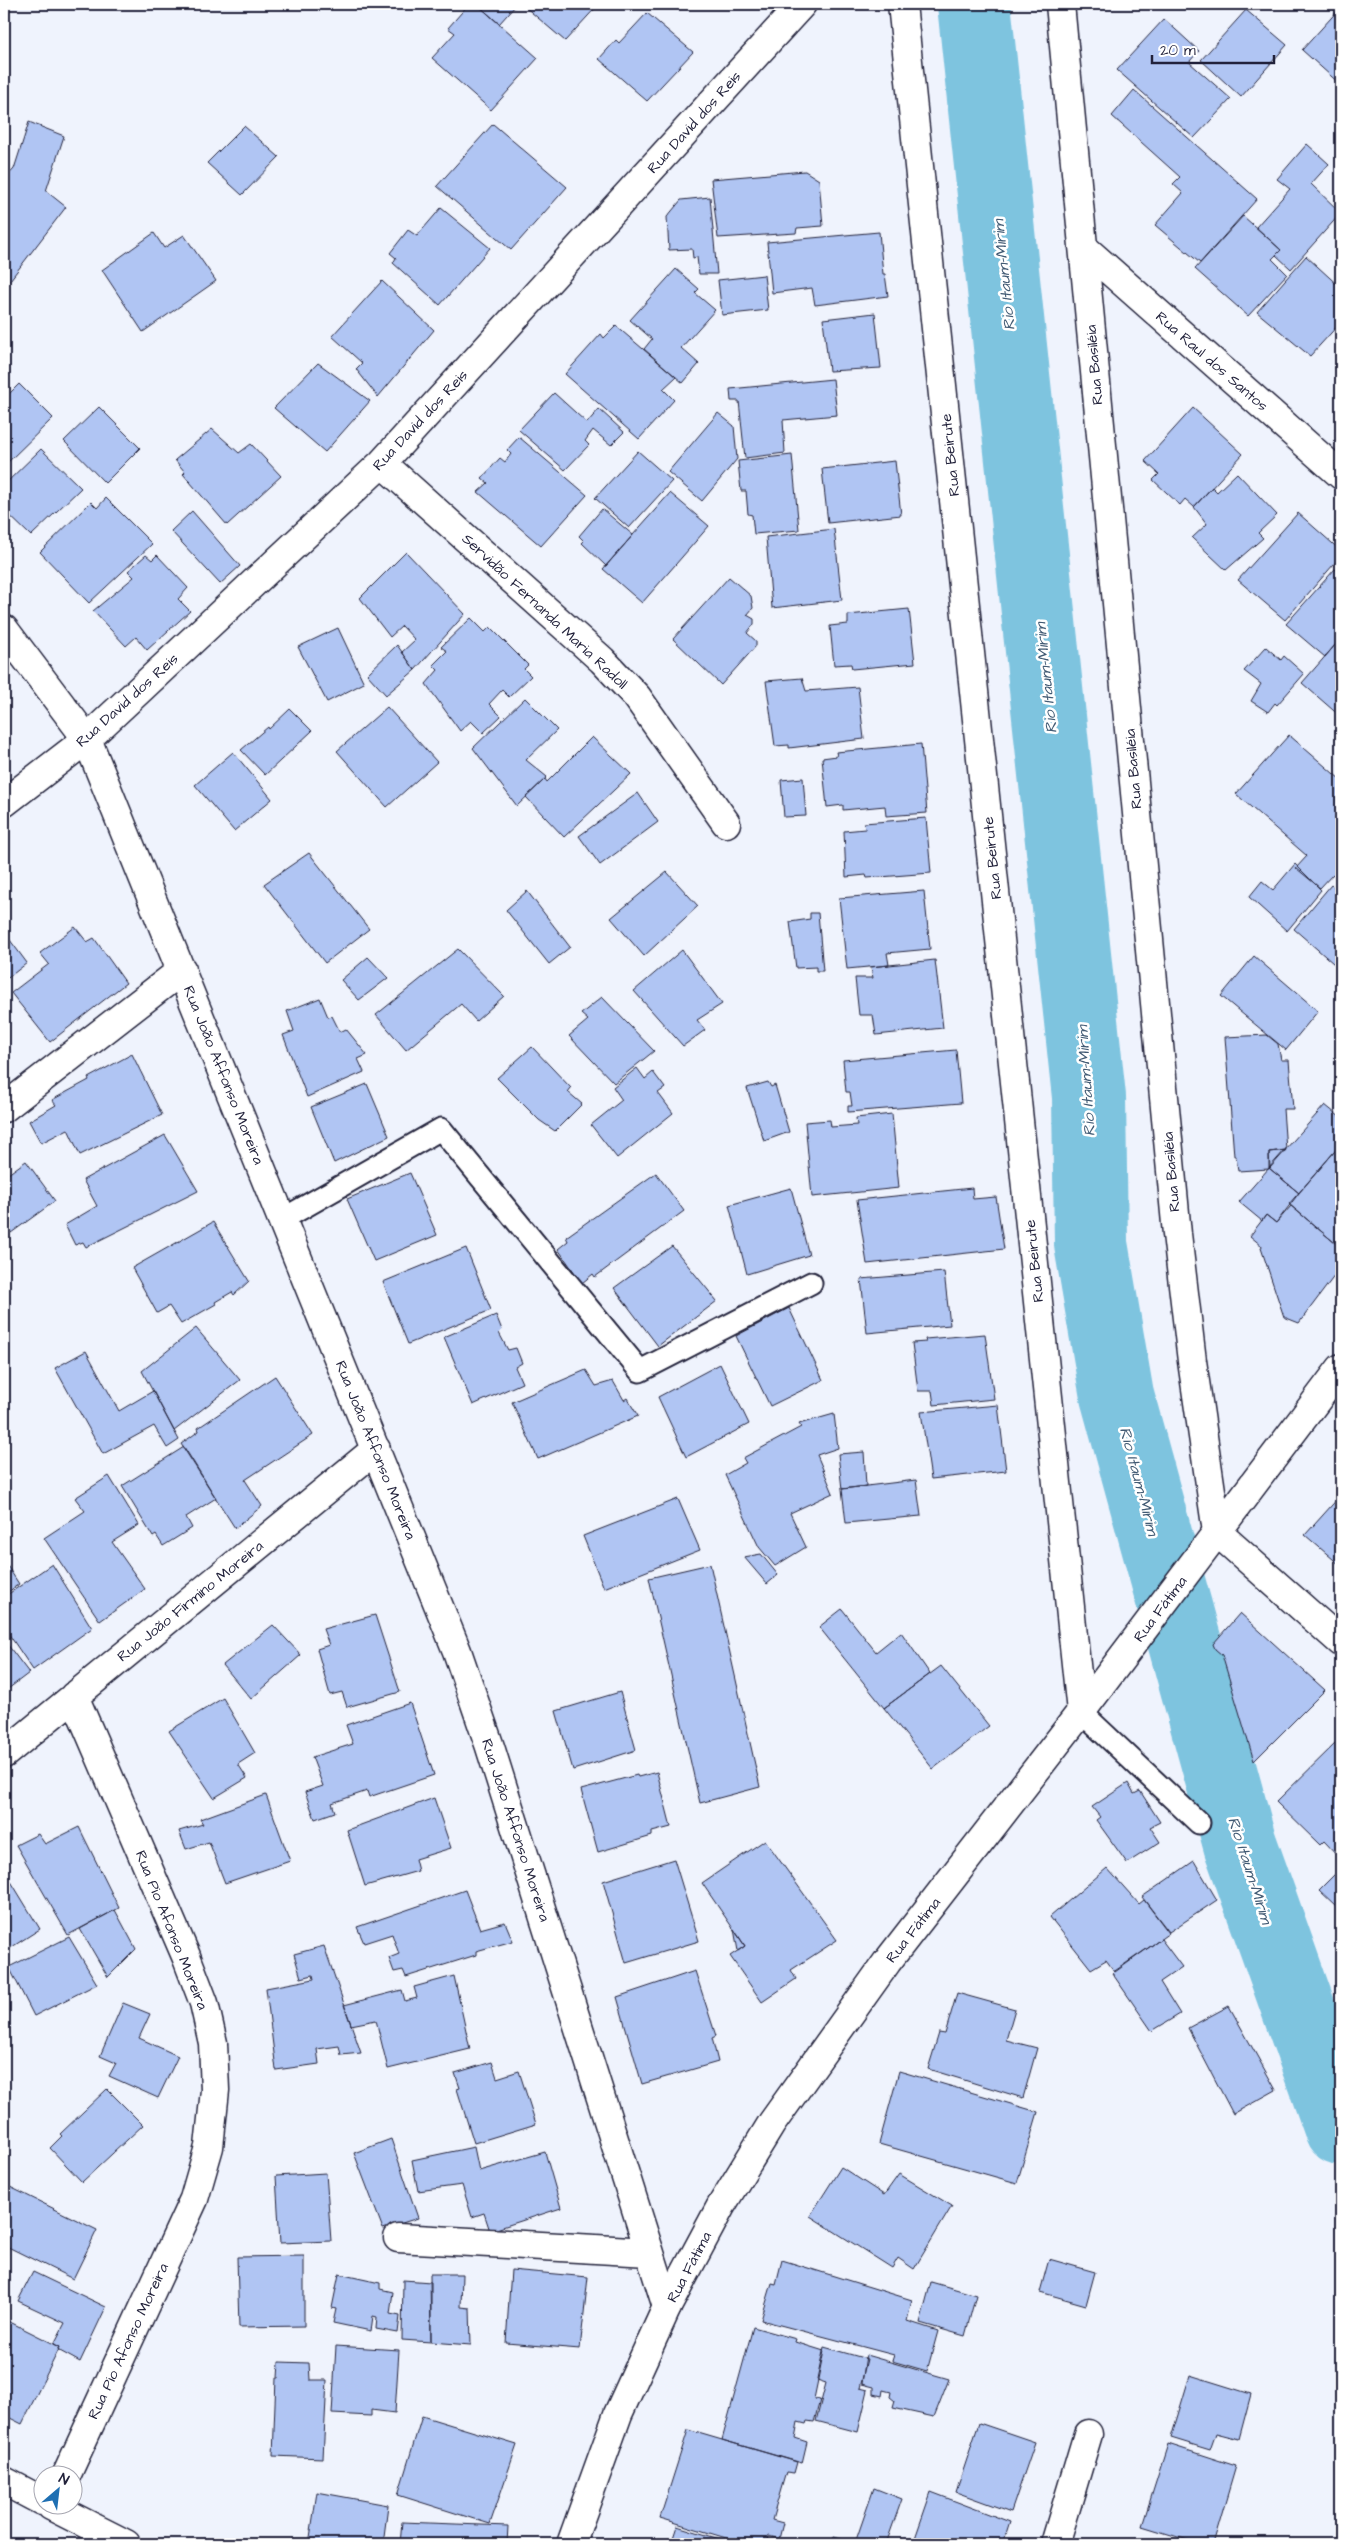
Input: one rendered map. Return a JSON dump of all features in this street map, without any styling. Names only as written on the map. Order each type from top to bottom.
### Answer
[{"type":"street","name":"Rua David dos Reis","points":[[4,803],[87,739],[382,463],[802,4]]},
{"type":"street","name":"Rua Beirute","points":[[902,4],[1081,1712]]},
{"type":"street","name":"Rua Basiléia","points":[[1060,4],[1177,1234],[1192,1361],[1217,1532]]},
{"type":"street","name":"Rua Raul dos Santos","points":[[1083,247],[1341,475]]},
{"type":"street","name":"Servidão Fernanda Maria Radoll","points":[[382,463],[602,660],[637,697],[726,823]]},
{"type":"street","name":"Rua João Affonso Moreira","points":[[4,629],[87,739],[457,1651],[490,1746],[667,2307]]},
{"type":"street","points":[[4,1108],[182,970]]},
{"type":"street","name":"Rua Fátima","points":[[572,2544],[618,2414],[667,2307],[721,2206],[772,2123],[887,1962],[1081,1712],[1341,1368]]},
{"type":"street","name":"Rua João Firmino Moreira","points":[[4,1754],[376,1449]]},
{"type":"street","points":[[1217,1532],[1341,1642]]},
{"type":"street","name":"Rua Pio Afonso Moreira","points":[[71,2466],[194,2200],[209,2147],[215,2090],[213,2042],[204,2003],[186,1956],[74,1696]]},
{"type":"street","points":[[398,2238],[649,2252]]},
{"type":"street","points":[[1055,2544],[1088,2434]]},
{"type":"street","points":[[4,2481],[32,2496]]},
{"type":"street","points":[[71,2516],[126,2544]]},
{"type":"lane","points":[[283,1219],[441,1129],[640,1370],[811,1283]]},
{"type":"lane","points":[[1081,1712],[1199,1823]]},
{"type":"building","points":[[469,4],[477,4],[538,58],[491,110],[432,58],[455,33],[448,28]]},
{"type":"building","points":[[477,4],[515,4],[516,5],[499,24]]},
{"type":"building","points":[[526,4],[599,4],[565,41],[524,6]]},
{"type":"building","points":[[1341,7],[1341,85],[1302,50]]},
{"type":"building","points":[[1246,10],[1287,45],[1241,97],[1201,60]]},
{"type":"building","points":[[647,13],[693,52],[647,101],[599,59],[616,40],[619,43]]},
{"type":"building","points":[[1164,19],[1199,51],[1189,62],[1231,99],[1194,138],[1117,70]]},
{"type":"building","points":[[1134,90],[1257,199],[1200,263],[1155,225],[1183,193],[1173,184],[1180,177],[1112,116]]},
{"type":"building","points":[[29,122],[64,136],[46,191],[66,207],[4,288],[4,180],[14,169]]},
{"type":"building","points":[[493,124],[567,187],[511,250],[437,186]]},
{"type":"building","points":[[244,126],[279,157],[242,195],[207,163]]},
{"type":"building","points":[[1307,144],[1329,164],[1311,184],[1341,213],[1291,269],[1276,255],[1281,250],[1256,227],[1290,189],[1277,179]]},
{"type":"building","points":[[805,171],[819,180],[823,226],[797,228],[796,233],[718,238],[711,179]]},
{"type":"building","points":[[710,197],[717,274],[699,274],[697,257],[693,258],[692,249],[669,250],[667,217],[681,200]]},
{"type":"building","points":[[441,208],[490,248],[440,305],[393,263],[396,258],[390,253],[408,230],[417,236]]},
{"type":"building","points":[[1243,216],[1281,250],[1272,259],[1287,274],[1248,316],[1195,269]]},
{"type":"building","points":[[879,232],[883,274],[885,274],[888,296],[815,305],[812,288],[772,293],[767,242]]},
{"type":"building","points":[[154,233],[164,248],[184,235],[216,281],[143,332],[102,270]]},
{"type":"building","points":[[1306,256],[1341,288],[1341,322],[1310,356],[1257,312]]},
{"type":"building","points":[[676,269],[699,289],[695,293],[715,310],[681,348],[699,364],[683,383],[644,349],[652,339],[630,320]]},
{"type":"building","points":[[764,275],[768,310],[722,315],[718,280]]},
{"type":"building","points":[[382,281],[434,330],[378,397],[356,369],[362,363],[332,336]]},
{"type":"building","points":[[875,313],[881,368],[829,371],[823,319]]},
{"type":"building","points":[[616,326],[676,377],[663,389],[674,400],[639,439],[565,374],[601,334],[604,338]]},
{"type":"building","points":[[318,363],[370,401],[325,452],[274,408]]},
{"type":"building","points":[[833,379],[837,415],[783,420],[785,453],[745,458],[739,401],[731,401],[730,389]]},
{"type":"building","points":[[19,384],[53,418],[4,466],[4,399]]},
{"type":"building","points":[[554,393],[587,423],[599,409],[624,432],[611,445],[593,430],[585,441],[589,445],[565,470],[519,430]]},
{"type":"building","points":[[99,407],[140,448],[105,483],[64,441]]},
{"type":"building","points":[[1193,408],[1243,454],[1194,507],[1185,499],[1180,505],[1153,480],[1159,474],[1145,461]]},
{"type":"building","points":[[718,413],[734,426],[737,459],[702,501],[668,472]]},
{"type":"building","points":[[212,429],[239,453],[251,444],[281,476],[227,525],[183,474],[185,472],[175,460]]},
{"type":"building","points":[[519,437],[587,495],[541,546],[478,492],[488,483],[482,478],[500,458],[505,462],[511,454],[507,450]]},
{"type":"building","points":[[41,449],[81,488],[31,536],[4,510],[4,485]]},
{"type":"building","points":[[638,451],[672,481],[629,528],[595,498]]},
{"type":"building","points":[[792,455],[799,530],[754,534],[752,515],[748,514],[746,491],[741,491],[738,461]]},
{"type":"building","points":[[895,461],[901,515],[828,523],[822,469]]},
{"type":"building","points":[[1237,473],[1277,515],[1258,533],[1263,538],[1226,570],[1192,538],[1207,524],[1194,507],[1212,487],[1217,492]]},
{"type":"building","points":[[670,493],[709,526],[642,603],[603,569]]},
{"type":"building","points":[[106,498],[152,544],[89,603],[40,552],[91,502],[97,508]]},
{"type":"building","points":[[602,509],[633,535],[606,566],[582,543],[584,541],[579,536]]},
{"type":"building","points":[[192,511],[240,566],[220,584],[171,531]]},
{"type":"building","points":[[1298,513],[1341,551],[1341,556],[1285,620],[1238,580]]},
{"type":"building","points":[[834,529],[842,600],[772,608],[766,537]]},
{"type":"building","points":[[406,552],[465,614],[415,670],[402,652],[415,640],[402,626],[390,637],[360,598]]},
{"type":"building","points":[[146,555],[152,560],[157,555],[188,588],[178,599],[190,611],[147,650],[136,637],[126,646],[93,611],[134,577],[128,571]]},
{"type":"building","points":[[1335,569],[1341,574],[1341,638],[1325,657],[1286,624]]},
{"type":"building","points":[[729,577],[751,596],[753,608],[747,615],[754,619],[754,624],[747,633],[756,641],[756,646],[721,685],[673,639]]},
{"type":"building","points":[[909,609],[915,663],[852,669],[851,664],[834,665],[830,626],[848,624],[848,615]]},
{"type":"building","points":[[471,618],[485,632],[490,627],[528,665],[524,669],[531,676],[509,697],[502,690],[489,704],[501,716],[483,733],[471,721],[460,731],[426,684],[438,670],[433,665],[447,651],[441,647]]},
{"type":"building","points":[[338,628],[364,683],[327,702],[298,647]]},
{"type":"building","points":[[1336,644],[1341,649],[1341,717],[1302,683]]},
{"type":"building","points":[[397,645],[415,670],[386,695],[367,674]]},
{"type":"building","points":[[1266,647],[1281,660],[1284,656],[1304,674],[1277,705],[1275,703],[1268,712],[1251,701],[1261,684],[1244,671]]},
{"type":"building","points":[[802,678],[806,691],[858,687],[864,739],[789,748],[789,745],[775,746],[766,681]]},
{"type":"building","points":[[525,698],[557,730],[526,760],[547,777],[517,806],[473,748]]},
{"type":"building","points":[[387,707],[437,762],[387,807],[337,751]]},
{"type":"building","points":[[290,709],[312,731],[265,775],[241,750],[268,727],[269,729]]},
{"type":"building","points":[[1289,735],[1341,780],[1341,881],[1333,874],[1320,888],[1296,868],[1307,856],[1236,794]]},
{"type":"building","points":[[592,737],[631,774],[564,837],[526,797],[545,779],[547,782]]},
{"type":"building","points":[[921,744],[927,813],[886,816],[885,806],[843,810],[843,805],[827,807],[822,758],[837,756],[836,752]]},
{"type":"building","points":[[233,752],[272,799],[234,831],[195,785]]},
{"type":"building","points":[[803,778],[806,816],[784,817],[781,780]]},
{"type":"building","points":[[638,793],[658,822],[600,865],[579,836]]},
{"type":"building","points":[[926,818],[931,873],[867,878],[866,875],[846,877],[844,831],[865,829],[864,823]]},
{"type":"building","points":[[309,853],[369,929],[325,963],[264,884]]},
{"type":"building","points":[[1295,864],[1321,890],[1287,931],[1249,897],[1262,881],[1273,890]]},
{"type":"building","points":[[667,872],[698,906],[644,956],[611,918]]},
{"type":"building","points":[[1331,885],[1341,894],[1341,970],[1294,929]]},
{"type":"building","points":[[527,891],[570,947],[549,964],[506,910]]},
{"type":"building","points":[[924,891],[930,949],[887,953],[889,965],[847,969],[839,898]]},
{"type":"building","points":[[810,913],[818,913],[823,971],[816,971],[816,967],[796,968],[790,922],[810,919]]},
{"type":"building","points":[[75,927],[87,942],[94,938],[126,983],[50,1042],[11,993],[49,964],[40,953]]},
{"type":"building","points":[[4,932],[27,963],[4,981]]},
{"type":"building","points":[[458,949],[504,996],[476,1021],[461,1004],[406,1050],[376,1015]]},
{"type":"building","points":[[682,950],[722,1004],[697,1020],[705,1030],[683,1046],[634,991]]},
{"type":"building","points":[[1254,956],[1318,1011],[1286,1050],[1221,996]]},
{"type":"building","points":[[368,957],[388,978],[359,1000],[341,980]]},
{"type":"building","points":[[935,960],[943,1028],[876,1035],[873,1015],[859,1015],[855,978],[873,978],[871,967]]},
{"type":"building","points":[[602,997],[654,1051],[614,1083],[569,1036],[588,1020],[581,1014]]},
{"type":"building","points":[[320,998],[328,1017],[332,1016],[340,1032],[346,1029],[367,1055],[358,1059],[364,1072],[307,1097],[283,1035],[294,1031],[287,1011]]},
{"type":"building","points":[[1267,1035],[1278,1044],[1281,1060],[1289,1060],[1293,1109],[1283,1109],[1286,1150],[1269,1152],[1269,1169],[1238,1171],[1236,1156],[1234,1156],[1225,1037]]},
{"type":"building","points":[[532,1047],[571,1088],[568,1092],[582,1104],[555,1131],[539,1120],[497,1078]]},
{"type":"building","points":[[956,1050],[961,1103],[848,1112],[848,1106],[852,1106],[850,1092],[846,1092],[843,1060]]},
{"type":"building","points":[[132,1054],[162,1115],[80,1155],[68,1129],[41,1143],[29,1121],[56,1105],[52,1100]]},
{"type":"building","points":[[637,1068],[645,1079],[653,1072],[665,1088],[658,1093],[673,1113],[617,1158],[591,1125],[622,1100],[613,1087]]},
{"type":"building","points":[[768,1082],[771,1087],[775,1085],[789,1132],[764,1141],[747,1088]]},
{"type":"building","points":[[367,1084],[389,1136],[334,1163],[311,1107]]},
{"type":"building","points":[[1325,1105],[1341,1118],[1341,1144],[1299,1193],[1269,1168]]},
{"type":"building","points":[[892,1114],[899,1188],[812,1197],[805,1122],[830,1120],[831,1127],[857,1125],[856,1118]]},
{"type":"building","points":[[165,1135],[198,1191],[86,1247],[83,1242],[75,1245],[65,1225],[97,1206],[83,1180]]},
{"type":"building","points":[[1341,1144],[1341,1248],[1289,1204]]},
{"type":"building","points":[[1286,1150],[1270,1168],[1269,1152]]},
{"type":"building","points":[[26,1161],[55,1201],[11,1233],[4,1223],[4,1177]]},
{"type":"building","points":[[1269,1168],[1299,1193],[1276,1223],[1266,1215],[1262,1221],[1239,1202]]},
{"type":"building","points":[[410,1173],[437,1235],[374,1261],[347,1199]]},
{"type":"building","points":[[656,1173],[684,1211],[595,1277],[593,1274],[582,1283],[558,1249],[568,1241],[566,1237]]},
{"type":"building","points":[[791,1188],[809,1255],[747,1274],[729,1205]]},
{"type":"building","points":[[972,1188],[973,1199],[996,1197],[1004,1249],[867,1264],[857,1200]]},
{"type":"building","points":[[1291,1206],[1341,1248],[1341,1267],[1299,1323],[1284,1317],[1261,1248],[1262,1246],[1250,1236],[1266,1215],[1276,1223]]},
{"type":"building","points":[[213,1222],[249,1281],[234,1295],[232,1292],[215,1302],[216,1304],[181,1324],[169,1306],[157,1313],[132,1268]]},
{"type":"building","points":[[672,1246],[717,1301],[658,1346],[614,1288]]},
{"type":"building","points":[[466,1248],[491,1310],[408,1344],[383,1282]]},
{"type":"building","points":[[944,1272],[950,1325],[867,1333],[861,1279]]},
{"type":"building","points":[[789,1308],[823,1380],[770,1406],[736,1336]]},
{"type":"building","points":[[496,1315],[502,1330],[499,1333],[508,1350],[516,1348],[522,1363],[515,1367],[522,1383],[473,1405],[444,1337]]},
{"type":"building","points":[[196,1328],[240,1380],[174,1431],[142,1371]]},
{"type":"building","points":[[985,1334],[994,1399],[934,1405],[932,1391],[918,1391],[912,1343],[926,1342],[925,1339]]},
{"type":"building","points":[[86,1351],[119,1411],[153,1391],[179,1440],[167,1448],[154,1426],[103,1454],[55,1368]]},
{"type":"building","points":[[720,1364],[749,1424],[686,1457],[658,1397]]},
{"type":"building","points":[[586,1370],[596,1386],[613,1381],[624,1400],[627,1398],[638,1416],[538,1459],[512,1402]]},
{"type":"building","points":[[275,1376],[313,1435],[245,1480],[262,1506],[235,1528],[181,1444],[199,1431],[198,1428]]},
{"type":"building","points":[[998,1405],[1006,1471],[931,1479],[921,1412]]},
{"type":"building","points":[[834,1414],[838,1448],[817,1455],[833,1493],[790,1513],[806,1547],[775,1566],[759,1547],[725,1475],[746,1463],[743,1458],[801,1427],[799,1424]]},
{"type":"building","points":[[184,1447],[216,1498],[186,1517],[192,1528],[163,1546],[156,1535],[153,1537],[122,1486]]},
{"type":"building","points":[[864,1452],[866,1486],[842,1489],[838,1454]]},
{"type":"building","points":[[109,1476],[139,1525],[112,1542],[145,1589],[100,1621],[44,1538],[85,1511],[75,1498]]},
{"type":"building","points":[[916,1480],[921,1516],[846,1523],[842,1489]]},
{"type":"building","points":[[1341,1495],[1341,1566],[1305,1535]]},
{"type":"building","points":[[678,1499],[700,1550],[604,1588],[583,1536]]},
{"type":"building","points":[[761,1554],[778,1575],[767,1584],[744,1557]]},
{"type":"building","points":[[4,1561],[19,1584],[4,1595]]},
{"type":"building","points":[[52,1564],[92,1628],[33,1670],[4,1627],[4,1597]]},
{"type":"building","points":[[710,1564],[760,1787],[700,1803],[649,1578]]},
{"type":"building","points":[[842,1609],[876,1652],[901,1632],[930,1674],[884,1708],[819,1627]]},
{"type":"building","points":[[1240,1613],[1325,1690],[1254,1761],[1222,1655],[1215,1649],[1213,1644]]},
{"type":"building","points":[[375,1615],[400,1692],[347,1707],[342,1692],[330,1695],[317,1649],[329,1645],[323,1629]]},
{"type":"building","points":[[273,1625],[301,1655],[251,1699],[223,1665]]},
{"type":"building","points":[[4,1640],[29,1673],[4,1692]]},
{"type":"building","points":[[941,1666],[989,1726],[933,1769],[884,1708]]},
{"type":"building","points":[[620,1692],[636,1750],[573,1770],[556,1711]]},
{"type":"building","points":[[223,1698],[255,1753],[238,1764],[247,1778],[214,1798],[169,1731]]},
{"type":"building","points":[[410,1703],[434,1775],[369,1797],[367,1791],[332,1803],[335,1812],[315,1819],[305,1792],[323,1786],[312,1757],[353,1744],[346,1725]]},
{"type":"building","points":[[1339,1740],[1341,1742],[1341,1859],[1324,1841],[1320,1845],[1276,1802]]},
{"type":"building","points":[[657,1772],[671,1827],[652,1832],[652,1836],[598,1852],[581,1790],[637,1775],[638,1777]]},
{"type":"building","points":[[1128,1783],[1134,1794],[1140,1791],[1160,1822],[1150,1827],[1160,1842],[1127,1863],[1096,1820],[1100,1817],[1092,1807]]},
{"type":"building","points":[[266,1795],[290,1861],[225,1883],[209,1842],[186,1849],[179,1831],[203,1824],[200,1819]]},
{"type":"building","points":[[434,1798],[451,1848],[415,1859],[418,1871],[365,1886],[347,1830]]},
{"type":"building","points":[[79,1827],[119,1908],[68,1935],[16,1845],[38,1834],[45,1844]]},
{"type":"building","points":[[765,1840],[837,1940],[791,1970],[796,1979],[762,2002],[730,1956],[745,1946],[702,1883]]},
{"type":"building","points":[[674,1859],[699,1941],[626,1963],[603,1881]]},
{"type":"building","points":[[1194,1861],[1217,1900],[1169,1932],[1142,1897]]},
{"type":"building","points":[[1107,1868],[1139,1904],[1144,1900],[1169,1933],[1115,1972],[1106,1960],[1091,1969],[1050,1917]]},
{"type":"building","points":[[1341,1868],[1341,1902],[1336,1906],[1319,1890]]},
{"type":"building","points":[[4,1870],[40,1929],[4,1952]]},
{"type":"building","points":[[465,1890],[480,1929],[505,1922],[513,1941],[476,1951],[476,1955],[406,1977],[403,1970],[394,1972],[389,1958],[399,1954],[392,1934],[364,1943],[357,1927]]},
{"type":"building","points":[[115,1910],[136,1949],[108,1977],[80,1929]]},
{"type":"building","points":[[734,1929],[745,1946],[738,1951]]},
{"type":"building","points":[[69,1937],[97,1984],[34,2016],[9,1967]]},
{"type":"building","points":[[1161,1939],[1182,1967],[1160,1982],[1180,2014],[1152,2031],[1112,1973]]},
{"type":"building","points":[[324,1946],[361,2053],[341,2055],[339,2046],[317,2049],[319,2064],[276,2070],[266,1988],[314,1979],[313,1975],[301,1978],[294,1954]]},
{"type":"building","points":[[695,1971],[716,2036],[712,2038],[718,2062],[642,2084],[617,1997]]},
{"type":"building","points":[[454,1976],[470,2049],[388,2069],[376,2020],[351,2025],[344,2005],[402,1990],[405,2001],[417,1998],[414,1987]]},
{"type":"building","points":[[957,1993],[1015,2009],[1006,2040],[1037,2048],[1023,2098],[928,2069],[939,2033],[945,2034]]},
{"type":"building","points":[[123,2003],[150,2014],[139,2038],[178,2056],[158,2098],[109,2076],[116,2063],[100,2056]]},
{"type":"building","points":[[1229,2006],[1276,2090],[1233,2114],[1188,2028]]},
{"type":"building","points":[[492,2062],[497,2078],[519,2071],[536,2124],[474,2143],[457,2089],[460,2088],[455,2073]]},
{"type":"building","points":[[899,2071],[1038,2112],[1017,2183],[879,2144]]},
{"type":"building","points":[[107,2089],[143,2125],[82,2182],[50,2148],[62,2136],[60,2134]]},
{"type":"building","points":[[391,2139],[418,2218],[383,2229],[354,2153]]},
{"type":"building","points":[[474,2147],[479,2171],[545,2152],[561,2208],[490,2231],[484,2213],[472,2217],[462,2185],[418,2191],[412,2160]]},
{"type":"building","points":[[841,2167],[884,2195],[899,2174],[952,2206],[914,2269],[898,2258],[892,2268],[810,2216]]},
{"type":"building","points":[[326,2173],[331,2241],[280,2243],[276,2176]]},
{"type":"building","points":[[4,2184],[97,2230],[73,2279],[4,2245]]},
{"type":"building","points":[[304,2256],[304,2326],[239,2327],[237,2257]]},
{"type":"building","points":[[1049,2259],[1095,2272],[1086,2305],[1040,2292]]},
{"type":"building","points":[[782,2260],[912,2300],[907,2321],[938,2331],[927,2371],[892,2361],[894,2355],[761,2320],[772,2283],[776,2284]]},
{"type":"building","points":[[511,2270],[588,2277],[580,2349],[506,2343]]},
{"type":"building","points":[[33,2272],[106,2307],[80,2362],[58,2350],[60,2347],[54,2344],[65,2323],[18,2301]]},
{"type":"building","points":[[339,2274],[380,2283],[380,2289],[393,2292],[390,2314],[400,2316],[398,2333],[376,2329],[377,2317],[373,2316],[371,2331],[333,2323],[336,2309],[332,2308]]},
{"type":"building","points":[[430,2274],[462,2274],[461,2307],[470,2308],[471,2345],[431,2342]]},
{"type":"building","points":[[403,2280],[431,2282],[431,2342],[402,2340]]},
{"type":"building","points":[[931,2282],[976,2295],[965,2336],[920,2323]]},
{"type":"building","points":[[4,2319],[60,2347],[22,2424],[4,2415]]},
{"type":"building","points":[[753,2327],[796,2339],[795,2342],[824,2351],[814,2399],[820,2400],[814,2422],[807,2421],[806,2424],[798,2422],[795,2438],[807,2442],[802,2463],[722,2440]]},
{"type":"building","points":[[336,2346],[399,2350],[395,2413],[371,2410],[371,2416],[332,2414]]},
{"type":"building","points":[[824,2347],[867,2359],[860,2388],[868,2390],[858,2432],[816,2421],[826,2383],[817,2380]]},
{"type":"building","points":[[866,2355],[949,2379],[934,2417],[893,2408],[895,2401],[890,2397],[891,2392],[883,2390],[882,2396],[874,2394],[874,2387],[862,2384]]},
{"type":"building","points":[[279,2362],[309,2363],[310,2380],[327,2380],[323,2458],[273,2456],[276,2378],[278,2378]]},
{"type":"building","points":[[1190,2375],[1251,2394],[1239,2439],[1216,2433],[1210,2450],[1171,2438]]},
{"type":"building","points":[[422,2416],[517,2445],[490,2524],[398,2495]]},
{"type":"building","points":[[979,2423],[1035,2442],[1011,2512],[956,2492]]},
{"type":"building","points":[[688,2430],[797,2462],[794,2473],[786,2472],[772,2520],[783,2523],[779,2539],[769,2536],[767,2544],[746,2544],[660,2518]]},
{"type":"building","points":[[1168,2444],[1236,2466],[1213,2544],[1201,2544],[1142,2526]]},
{"type":"building","points":[[874,2488],[902,2499],[886,2544],[832,2544],[834,2537],[855,2543]]},
{"type":"building","points":[[317,2492],[388,2505],[383,2544],[309,2544]]},
{"type":"building","points":[[931,2492],[1010,2522],[1003,2544],[913,2544]]},
{"type":"building","points":[[402,2522],[508,2526],[507,2544],[400,2544]]},
{"type":"building","points":[[677,2526],[736,2544],[671,2544]]},
{"type":"waterway","name":"Rio Itaum-Mirim","points":[[974,4],[1089,1097],[1091,1244],[1117,1396],[1240,1844],[1341,2128]]}]
